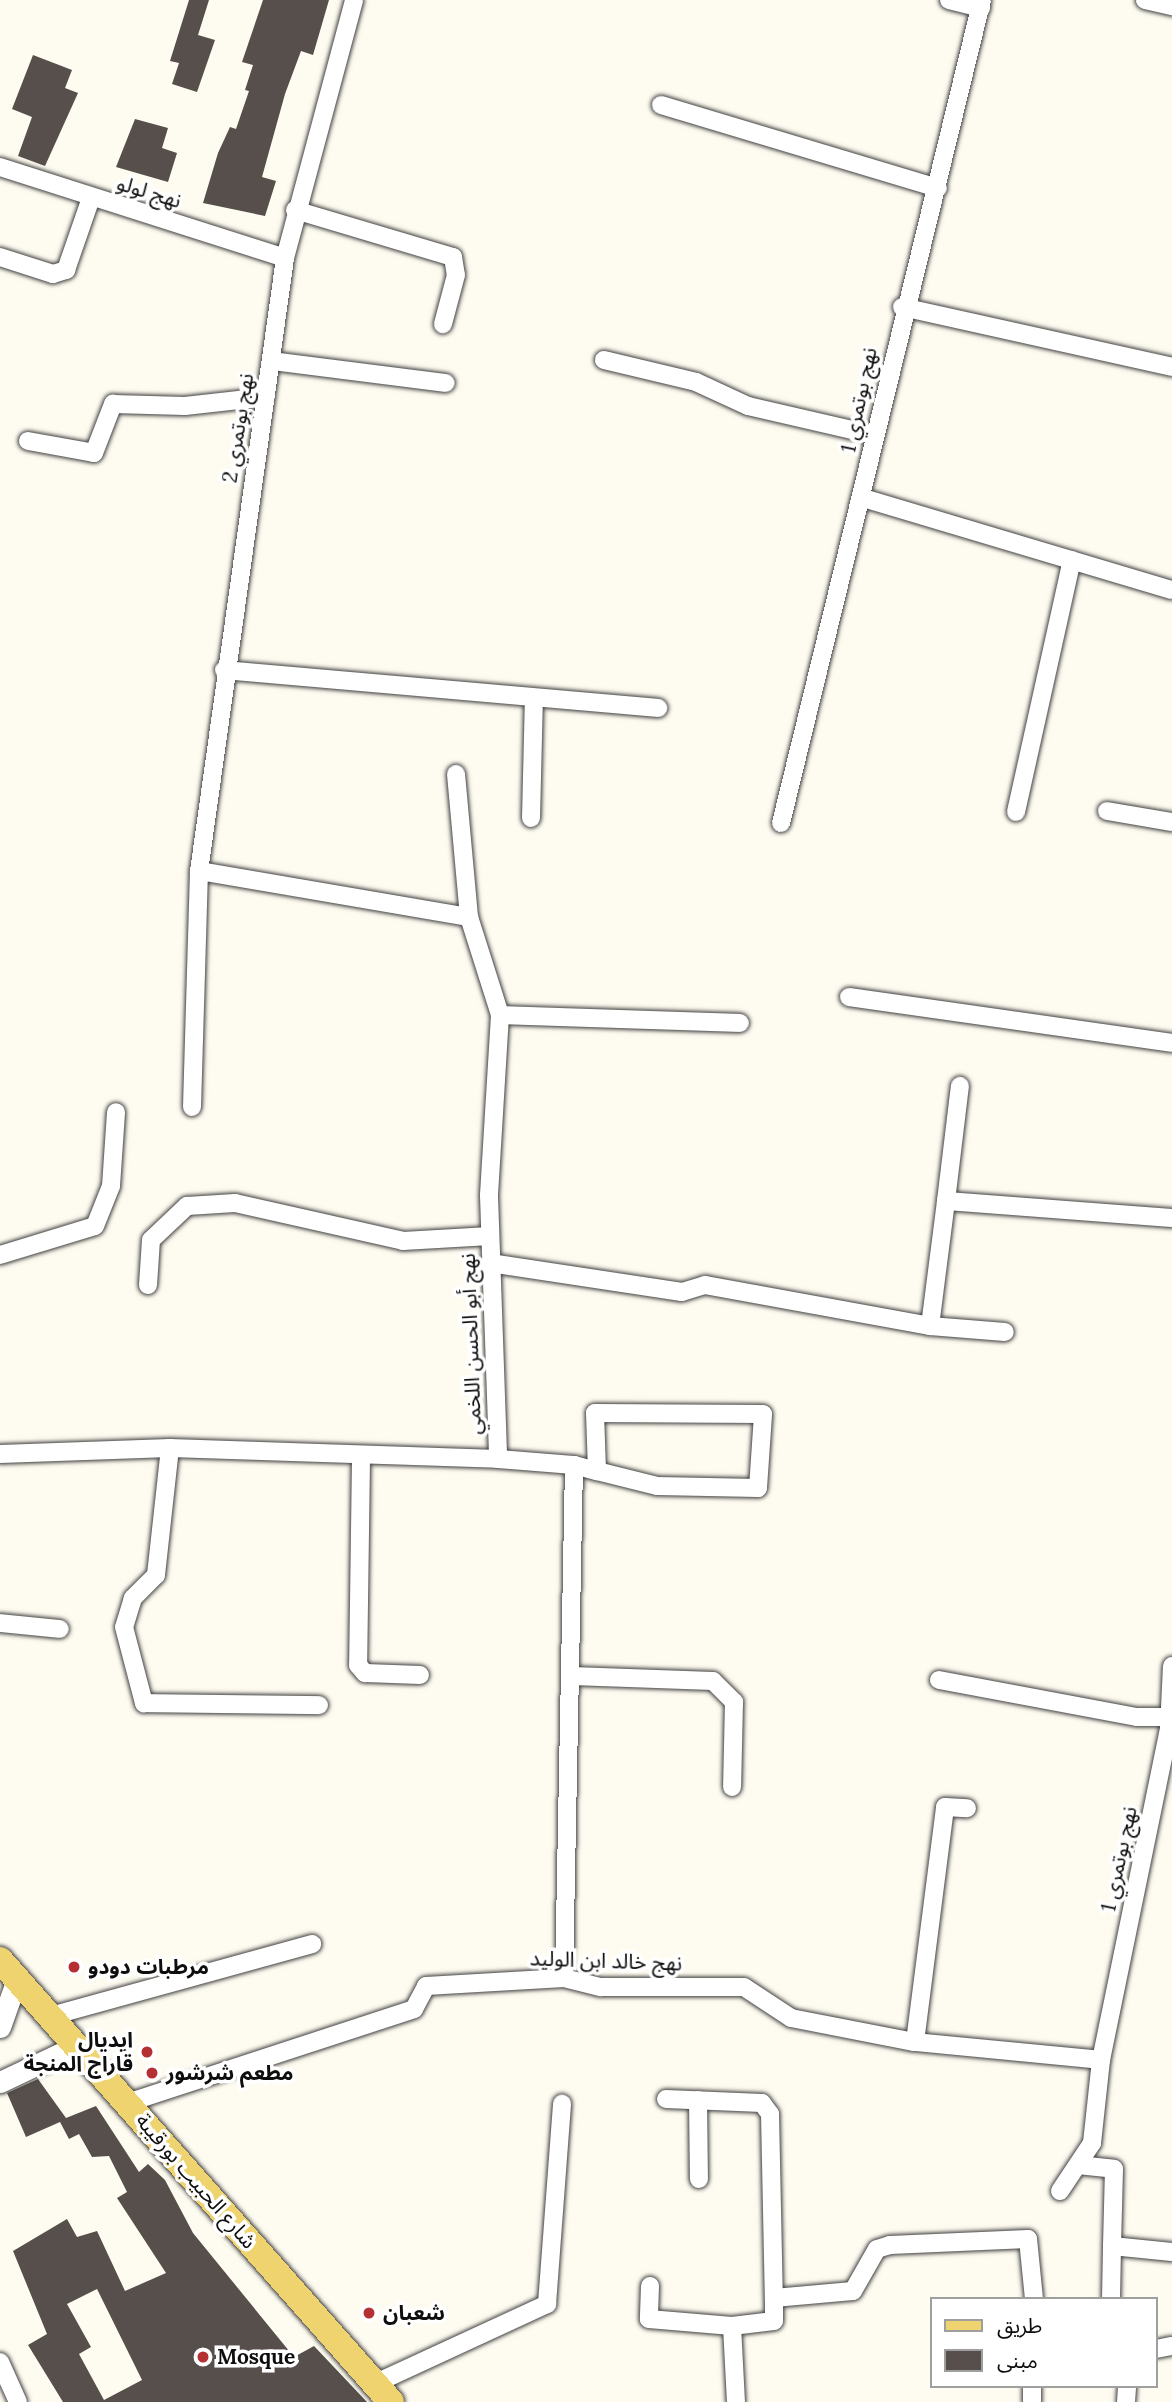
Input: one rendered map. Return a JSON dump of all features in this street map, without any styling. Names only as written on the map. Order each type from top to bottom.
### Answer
[{"type":"main road","name":"شارع الحبيب بورقيبة","points":[[8,1970],[78,2045],[383,2393]]},
{"type":"street","name":"نهج بوتمري 2","points":[[191,1107],[199,871],[224,670],[272,361],[285,258],[295,210],[354,0]]},
{"type":"street","points":[[949,0],[982,4]]},
{"type":"street","points":[[1145,0],[1172,6]]},
{"type":"street","name":"نهج بوتمري 1","points":[[781,823],[863,498],[902,307],[938,188],[982,4]]},
{"type":"street","points":[[661,105],[938,188]]},
{"type":"street","name":"نهج لولو","points":[[0,167],[90,198],[285,258]]},
{"type":"street","points":[[0,257],[53,274],[66,270],[90,198]]},
{"type":"street","points":[[295,210],[453,257],[456,275],[443,324]]},
{"type":"street","points":[[902,307],[1172,367]]},
{"type":"street","points":[[604,360],[695,382],[748,406],[874,435]]},
{"type":"street","points":[[272,361],[446,383]]},
{"type":"street","points":[[27,441],[94,453],[113,404],[185,406],[265,397]]},
{"type":"street","points":[[863,498],[1172,590]]},
{"type":"street","points":[[1016,812],[1072,560]]},
{"type":"street","points":[[224,670],[659,708]]},
{"type":"street","points":[[531,818],[534,698]]},
{"type":"street","name":"نهج أبو الحسن اللخمي","points":[[456,774],[469,917],[500,1015],[490,1236],[498,1459],[574,1465],[597,1471],[657,1486],[758,1488],[763,1414],[596,1413],[597,1471]]},
{"type":"street","points":[[1107,811],[1172,822]]},
{"type":"street","points":[[199,871],[469,917]]},
{"type":"street","points":[[849,997],[1172,1043]]},
{"type":"street","points":[[500,1015],[740,1023]]},
{"type":"street","points":[[930,1326],[960,1086]]},
{"type":"street","points":[[0,1255],[95,1226],[110,1186],[116,1112]]},
{"type":"street","points":[[946,1201],[1172,1218]]},
{"type":"street","points":[[148,1285],[152,1240],[187,1206],[235,1203],[403,1241],[490,1236]]},
{"type":"street","points":[[490,1263],[682,1292],[705,1285],[930,1326],[1005,1332]]},
{"type":"street","points":[[0,1454],[170,1448],[362,1459],[498,1459]]},
{"type":"street","points":[[170,1448],[156,1575],[133,1598],[124,1627],[144,1703],[319,1705]]},
{"type":"street","points":[[362,1459],[358,1665],[365,1673],[420,1675]]},
{"type":"street","points":[[564,1978],[572,1676],[574,1465]]},
{"type":"street","points":[[0,1623],[60,1629]]},
{"type":"street","name":"نهج بوتمري 1","points":[[1060,2192],[1092,2143],[1101,2060],[1170,1725],[1172,1665]]},
{"type":"street","points":[[572,1676],[713,1681],[734,1702],[732,1787]]},
{"type":"street","points":[[939,1680],[1170,1725]]},
{"type":"street","points":[[915,2042],[945,1807],[967,1808]]},
{"type":"street","points":[[51,2016],[312,1944]]},
{"type":"street","points":[[0,2027],[8,1970]]},
{"type":"street","name":"نهج خالد ابن الوليد","points":[[127,2103],[414,2010],[426,1986],[564,1978],[601,1987],[744,1987],[791,2018],[915,2042],[1101,2060]]},
{"type":"street","points":[[0,2082],[78,2045]]},
{"type":"street","points":[[650,2287],[649,2319],[732,2326],[774,2321],[770,2114],[762,2103],[666,2099]]},
{"type":"street","points":[[698,2100],[699,2179]]},
{"type":"street","points":[[383,2393],[547,2304],[562,2105]]},
{"type":"street","points":[[1078,2165],[1114,2169],[1111,2297]]},
{"type":"street","points":[[774,2298],[853,2291],[877,2249],[890,2245],[1028,2239],[1034,2297]]},
{"type":"street","points":[[1112,2246],[1172,2252]]},
{"type":"street","points":[[732,2326],[736,2402]]},
{"type":"street","points":[[0,2362],[18,2402]]},
{"type":"building","points":[[189,0],[209,0],[198,35],[215,40],[197,92],[172,84],[179,63],[170,61]]},
{"type":"building","points":[[263,0],[329,0],[313,55],[301,51],[285,94],[262,177],[276,181],[265,216],[203,203],[218,153],[230,127],[236,129],[249,91],[245,90],[253,65],[242,62]]},
{"type":"building","points":[[33,55],[72,70],[65,88],[78,93],[45,166],[18,156],[32,117],[12,109]]},
{"type":"building","points":[[135,119],[168,128],[162,148],[177,153],[168,182],[116,167]]},
{"type":"building","points":[[38,2079],[66,2118],[96,2106],[139,2172],[148,2164],[165,2180],[193,2233],[294,2357],[314,2346],[367,2402],[63,2402],[28,2345],[47,2334],[13,2251],[67,2219],[77,2237],[97,2231],[125,2291],[166,2273],[117,2198],[127,2192],[109,2156],[92,2157],[79,2134],[69,2139],[60,2122],[26,2137],[7,2093]],"holes":[[[97,2289],[142,2380],[104,2400],[79,2354],[91,2347],[67,2304]]]},
{"type":"place","name":"مرطبات دودو","points":[[74,1967]]},
{"type":"place","name":"ايديال قاراج المنجة","points":[[147,2052]]},
{"type":"place","name":"مطعم شرشور","points":[[152,2073]]},
{"type":"place","name":"شعبان","points":[[369,2313]]},
{"type":"place","name":"Mosque","points":[[203,2357]]}]
